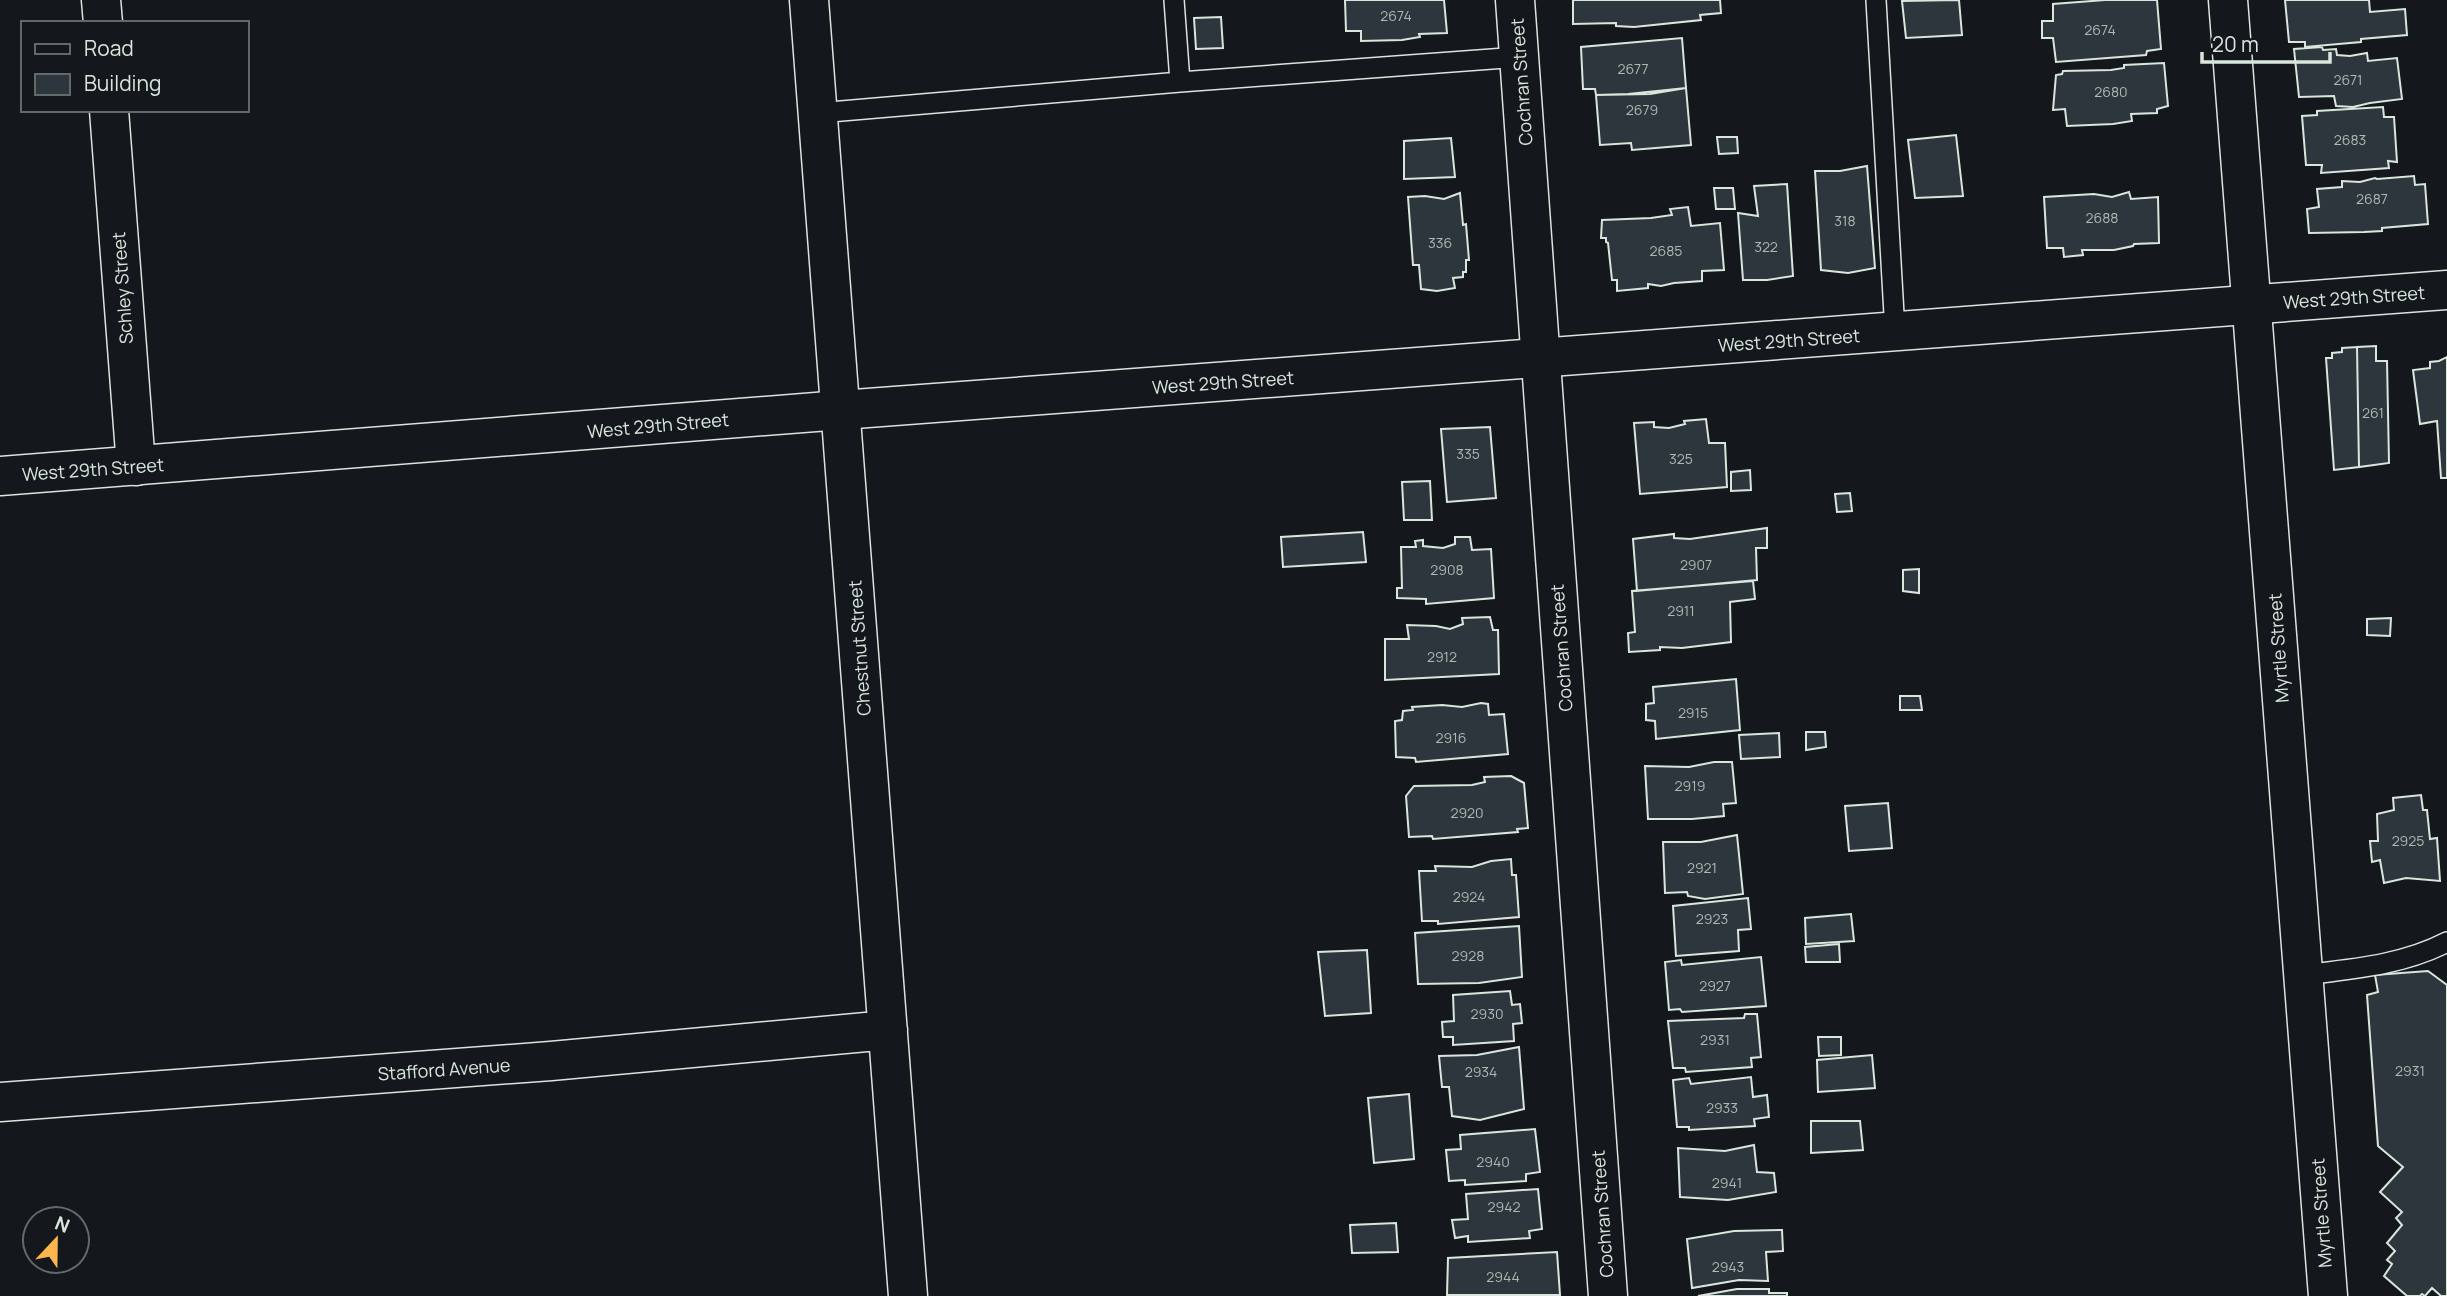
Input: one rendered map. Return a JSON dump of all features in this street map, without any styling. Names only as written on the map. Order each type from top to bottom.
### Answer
[{"type":"street","points":[[101,0],[103,21]]},
{"type":"street","name":"Chestnut Street","points":[[809,0],[908,1296]]},
{"type":"street","name":"Cochran Street","points":[[1515,0],[1608,1296]]},
{"type":"street","name":"Myrtle Street","points":[[2228,0],[2328,1296]]},
{"type":"street","name":"Schley Street","points":[[109,112],[136,466]]},
{"type":"street","name":"West 29th Street","points":[[0,476],[2447,290]]},
{"type":"street","name":"Stafford Avenue","points":[[0,1102],[551,1061],[888,1030]]},
{"type":"lane","points":[[1174,0],[1180,82]]},
{"type":"lane","points":[[1876,0],[1895,332]]},
{"type":"lane","points":[[818,113],[1519,57]]},
{"type":"lane","points":[[2303,975],[2395,962],[2440,946]]},
{"type":"building","points":[[1345,0],[1444,0],[1447,33],[1419,34],[1420,37],[1402,40],[1361,41],[1361,31],[1346,31]]},
{"type":"building","points":[[1573,0],[1720,0],[1721,13],[1700,15],[1701,20],[1634,27],[1616,26],[1616,23],[1573,24]]},
{"type":"building","points":[[1959,0],[1962,35],[1906,38],[1902,1]]},
{"type":"building","points":[[2157,0],[2161,49],[2147,51],[2146,55],[2056,62],[2053,38],[2042,38],[2042,21],[2053,21],[2053,4]]},
{"type":"building","points":[[2285,0],[2369,0],[2370,12],[2405,9],[2407,35],[2305,47],[2305,42],[2289,42]]},
{"type":"building","points":[[1221,17],[1223,48],[1196,49],[1194,18]]},
{"type":"building","points":[[1682,38],[1686,88],[1596,95],[1595,89],[1583,89],[1581,47]]},
{"type":"building","points":[[2322,47],[2323,50],[2336,49],[2337,55],[2367,53],[2368,61],[2397,58],[2402,99],[2353,107],[2336,106],[2334,96],[2299,97],[2294,49]]},
{"type":"building","points":[[2164,63],[2168,106],[2157,109],[2157,113],[2131,114],[2132,121],[2113,124],[2067,126],[2065,109],[2053,110],[2056,75],[2062,74],[2063,71],[2111,70],[2124,68],[2124,65]]},
{"type":"building","points":[[1686,88],[1691,145],[1632,150],[1631,143],[1600,145],[1596,95],[1650,94]]},
{"type":"building","points":[[2383,107],[2384,117],[2394,117],[2397,162],[2388,161],[2389,168],[2321,173],[2322,165],[2306,165],[2302,116],[2317,115],[2317,111]]},
{"type":"building","points":[[1956,135],[1963,196],[1915,198],[1908,140]]},
{"type":"building","points":[[1717,137],[1737,137],[1738,153],[1719,154]]},
{"type":"building","points":[[1451,138],[1455,177],[1404,179],[1404,141]]},
{"type":"building","points":[[1867,166],[1875,268],[1848,273],[1821,270],[1815,171],[1840,171]]},
{"type":"building","points":[[2414,176],[2415,185],[2425,184],[2428,224],[2382,228],[2382,231],[2309,233],[2307,209],[2319,207],[2317,189],[2342,187],[2342,181],[2360,182],[2375,178]]},
{"type":"building","points":[[1787,184],[1793,276],[1743,280],[1738,213],[1758,216],[1754,186]]},
{"type":"building","points":[[1714,188],[1733,188],[1735,209],[1716,209]]},
{"type":"building","points":[[2129,192],[2131,199],[2158,197],[2159,243],[2134,244],[2114,250],[2082,250],[2083,255],[2064,257],[2063,248],[2047,248],[2044,197],[2094,194],[2112,197]]},
{"type":"building","points":[[1460,193],[1469,260],[1466,260],[1466,272],[1463,272],[1463,277],[1453,278],[1455,288],[1437,291],[1421,289],[1419,265],[1413,265],[1408,197],[1444,199]]},
{"type":"building","points":[[1688,207],[1691,226],[1720,223],[1724,270],[1702,271],[1702,281],[1661,286],[1648,284],[1648,288],[1617,291],[1617,280],[1612,280],[1608,243],[1606,238],[1601,238],[1602,220],[1672,215],[1670,209]]},
{"type":"building","points":[[2376,346],[2376,361],[2387,361],[2389,463],[2359,467],[2357,347]]},
{"type":"building","points":[[2357,347],[2359,467],[2334,470],[2326,358],[2332,358],[2332,353],[2342,352],[2342,348]]},
{"type":"building","points":[[2447,357],[2447,478],[2441,478],[2437,421],[2420,424],[2413,370],[2430,368],[2430,362]]},
{"type":"building","points":[[1706,419],[1709,443],[1725,443],[1727,487],[1640,494],[1634,423],[1654,422],[1654,427],[1669,428],[1685,424],[1684,421]]},
{"type":"building","points":[[1490,427],[1496,498],[1447,502],[1441,429]]},
{"type":"building","points":[[1750,470],[1751,490],[1731,491],[1731,472]]},
{"type":"building","points":[[1430,481],[1432,520],[1404,520],[1402,482]]},
{"type":"building","points":[[1850,493],[1852,511],[1837,512],[1835,494]]},
{"type":"building","points":[[1767,528],[1767,548],[1756,548],[1757,580],[1637,591],[1633,539],[1674,534],[1674,538],[1690,539]]},
{"type":"building","points":[[1363,532],[1366,562],[1283,567],[1281,537]]},
{"type":"building","points":[[1455,537],[1470,537],[1472,550],[1491,549],[1494,598],[1426,604],[1426,599],[1397,598],[1397,588],[1402,588],[1401,547],[1416,547],[1415,541],[1423,540],[1423,546],[1443,548],[1455,544]]},
{"type":"building","points":[[1919,569],[1919,593],[1903,591],[1903,570]]},
{"type":"building","points":[[1753,581],[1755,599],[1730,602],[1731,642],[1629,652],[1628,633],[1635,632],[1632,591]]},
{"type":"building","points":[[1490,617],[1493,630],[1498,630],[1499,674],[1385,680],[1385,639],[1409,639],[1407,625],[1450,629],[1463,624],[1462,618]]},
{"type":"building","points":[[2391,618],[2390,636],[2367,635],[2367,619]]},
{"type":"building","points":[[1736,679],[1740,730],[1656,739],[1655,721],[1646,720],[1646,704],[1654,703],[1653,687]]},
{"type":"building","points":[[1900,696],[1920,696],[1922,710],[1900,710]]},
{"type":"building","points":[[1488,704],[1489,715],[1504,714],[1508,754],[1416,762],[1415,758],[1396,757],[1395,721],[1402,720],[1403,711],[1413,710],[1412,707],[1462,707]]},
{"type":"building","points":[[1806,732],[1825,732],[1826,747],[1806,750]]},
{"type":"building","points":[[1779,733],[1780,757],[1741,759],[1739,735]]},
{"type":"building","points":[[1732,762],[1736,803],[1723,804],[1724,816],[1648,819],[1645,766],[1689,767]]},
{"type":"building","points":[[1511,776],[1524,783],[1528,828],[1517,829],[1518,832],[1433,839],[1432,836],[1409,837],[1406,796],[1414,786],[1472,785],[1485,782],[1484,777]]},
{"type":"building","points":[[2421,795],[2423,810],[2427,810],[2430,839],[2437,838],[2440,881],[2406,878],[2384,883],[2380,860],[2372,862],[2370,841],[2378,841],[2377,814],[2394,810],[2393,798]]},
{"type":"building","points":[[1888,803],[1892,848],[1849,851],[1845,806]]},
{"type":"building","points":[[1737,835],[1743,894],[1705,899],[1688,896],[1687,892],[1665,893],[1663,842],[1701,842]]},
{"type":"building","points":[[1511,859],[1512,875],[1516,875],[1519,917],[1438,924],[1438,921],[1422,921],[1419,871],[1436,871],[1435,866],[1472,867]]},
{"type":"building","points":[[1748,898],[1751,929],[1738,930],[1739,951],[1676,956],[1673,906]]},
{"type":"building","points":[[1851,914],[1854,941],[1806,944],[1805,918]]},
{"type":"building","points":[[1519,926],[1522,977],[1479,983],[1418,984],[1415,933]]},
{"type":"building","points":[[1839,944],[1840,962],[1806,962],[1805,947]]},
{"type":"building","points":[[1367,950],[1371,1013],[1325,1016],[1318,952]]},
{"type":"building","points":[[1761,957],[1766,1006],[1682,1012],[1680,1009],[1669,1010],[1665,962],[1681,960],[1682,965]]},
{"type":"building","points":[[2428,971],[2447,985],[2447,1296],[2441,1296],[2432,1288],[2425,1296],[2407,1296],[2384,1276],[2392,1264],[2387,1260],[2395,1251],[2387,1243],[2402,1225],[2396,1218],[2402,1212],[2380,1192],[2403,1167],[2378,1146],[2367,995],[2378,992],[2375,975]]},
{"type":"building","points":[[1510,991],[1512,1005],[1520,1004],[1522,1023],[1513,1024],[1514,1041],[1453,1045],[1453,1037],[1443,1037],[1442,1022],[1454,1021],[1453,995]]},
{"type":"building","points":[[1745,1014],[1757,1014],[1761,1057],[1751,1058],[1752,1067],[1686,1072],[1685,1068],[1673,1068],[1668,1021],[1744,1018]]},
{"type":"building","points":[[1818,1037],[1841,1037],[1841,1055],[1819,1056]]},
{"type":"building","points":[[1519,1047],[1524,1109],[1480,1120],[1452,1116],[1449,1087],[1442,1087],[1439,1056],[1477,1055]]},
{"type":"building","points":[[1872,1055],[1875,1088],[1818,1092],[1817,1060]]},
{"type":"building","points":[[1751,1077],[1753,1097],[1767,1095],[1769,1117],[1754,1119],[1755,1126],[1689,1130],[1689,1127],[1677,1127],[1673,1080],[1689,1078],[1691,1084]]},
{"type":"building","points":[[1409,1094],[1414,1159],[1374,1163],[1368,1098]]},
{"type":"building","points":[[1811,1121],[1860,1121],[1863,1150],[1811,1153]]},
{"type":"building","points":[[1535,1129],[1540,1172],[1526,1174],[1526,1181],[1465,1185],[1465,1180],[1449,1181],[1446,1150],[1461,1149],[1460,1135]]},
{"type":"building","points":[[1754,1145],[1757,1172],[1774,1173],[1776,1192],[1728,1200],[1680,1197],[1678,1148],[1725,1151]]},
{"type":"building","points":[[1538,1189],[1542,1229],[1529,1231],[1530,1238],[1468,1242],[1468,1236],[1455,1238],[1452,1220],[1468,1219],[1466,1194]]},
{"type":"building","points":[[1396,1223],[1398,1252],[1352,1253],[1350,1225]]},
{"type":"building","points":[[1782,1230],[1783,1251],[1766,1252],[1768,1281],[1739,1280],[1692,1288],[1687,1239],[1734,1231]]},
{"type":"building","points":[[1557,1252],[1560,1295],[1447,1295],[1448,1258]]},
{"type":"building","points":[[1737,1289],[1769,1289],[1769,1293],[1787,1293],[1787,1296],[1698,1296]]}]
